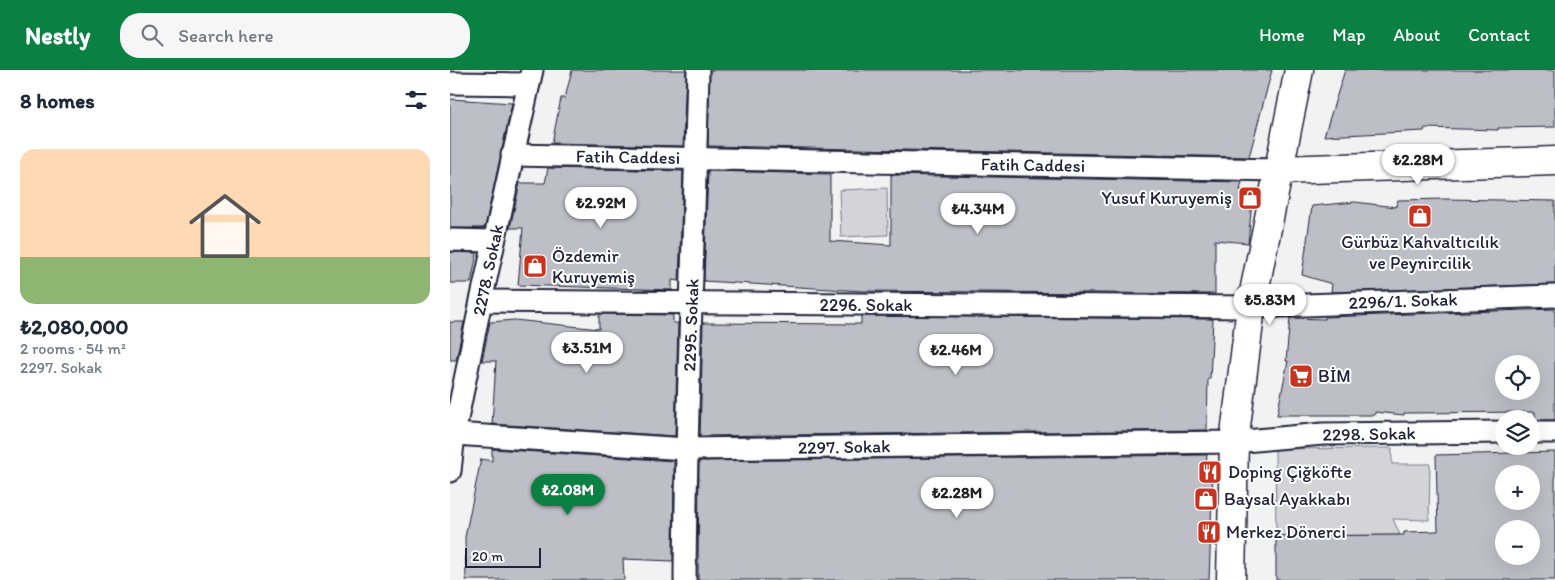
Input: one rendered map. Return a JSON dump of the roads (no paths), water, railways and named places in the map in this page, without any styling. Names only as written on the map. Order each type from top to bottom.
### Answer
[{"type":"main road","points":[[1231,580],[1234,442],[1252,307],[1299,70]]},
{"type":"main road","name":"Fatih Caddesi","points":[[1279,170],[1555,161]]},
{"type":"street","name":"2295. Sokak","points":[[685,580],[686,449],[698,70]]},
{"type":"street","points":[[450,83],[530,77]]},
{"type":"street","name":"2278. Sokak","points":[[450,471],[457,391],[481,302],[530,77]]},
{"type":"street","name":"Fatih Caddesi","points":[[512,155],[1279,170]]},
{"type":"street","points":[[450,240],[494,241]]},
{"type":"street","name":"2296/1. Sokak","points":[[1252,307],[1555,296]]},
{"type":"street","name":"2296. Sokak","points":[[481,302],[1252,307]]},
{"type":"street","name":"2298. Sokak","points":[[1234,442],[1323,434],[1495,432]]},
{"type":"street","points":[[1540,432],[1555,432]]},
{"type":"street","name":"2297. Sokak","points":[[454,434],[686,449],[1234,442]]},
{"type":"place","name":"Yusuf Kuruyemiş","points":[[1250,198]]},
{"type":"place","name":"Gürbüz Kahvaltıcılık ve Peynircilik","points":[[1420,216]]},
{"type":"place","name":"Özdemir Kuruyemiş","points":[[535,266]]},
{"type":"place","name":"BİM","points":[[1301,376]]},
{"type":"place","name":"Doping Çiğköfte","points":[[1210,472]]},
{"type":"place","name":"Baysal Ayakkabı","points":[[1206,499]]},
{"type":"place","name":"Merkez Dönerci","points":[[1209,532]]}]
